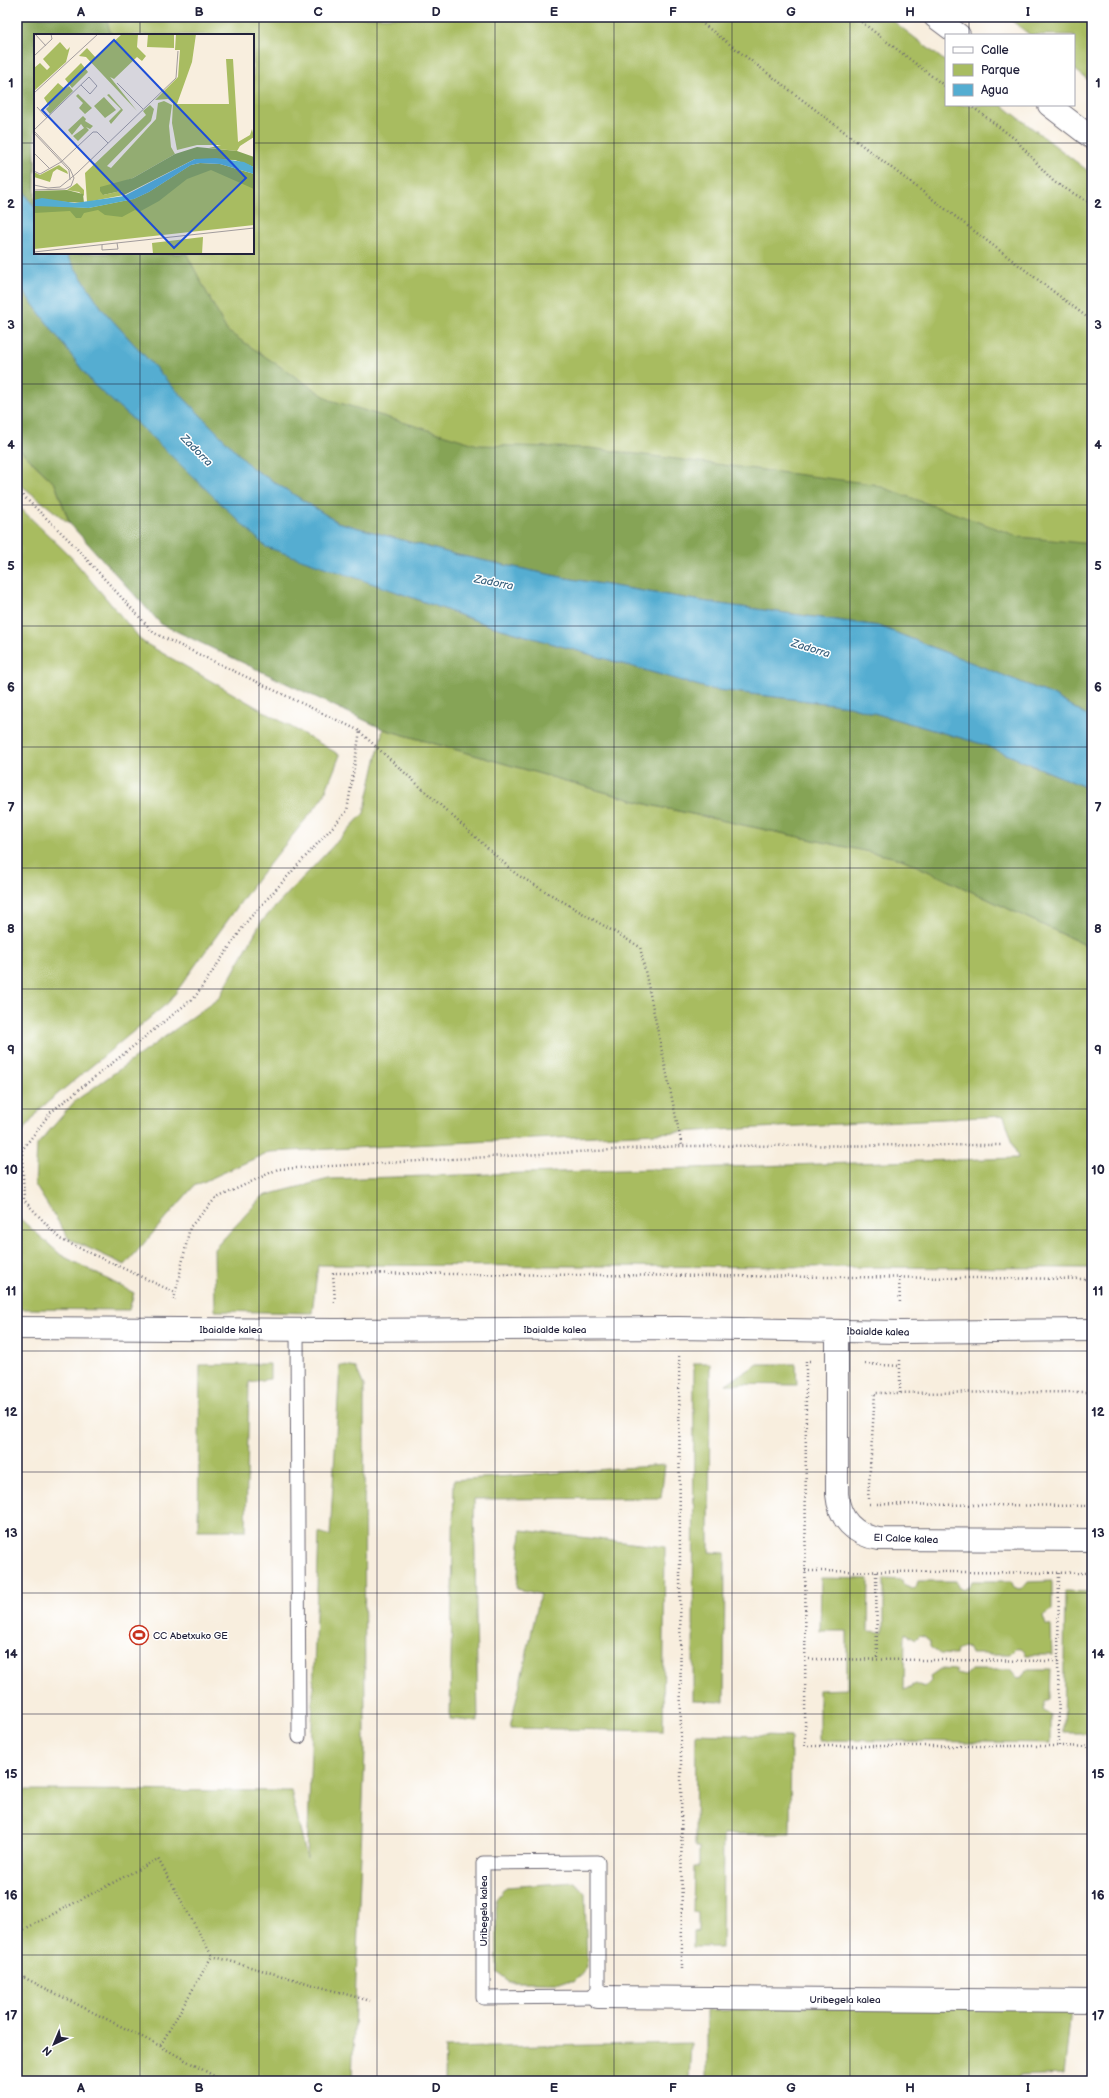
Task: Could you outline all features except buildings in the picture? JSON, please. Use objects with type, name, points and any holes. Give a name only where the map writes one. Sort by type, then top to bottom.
[{"type":"street","points":[[935,17],[958,34]]},
{"type":"street","points":[[1050,106],[1092,138]]},
{"type":"street","name":"Ibaialde kalea","points":[[17,1328],[297,1330],[679,1328],[837,1330],[1092,1330]]},
{"type":"street","name":"El Calce kalea","points":[[837,1330],[838,1504],[842,1516],[849,1525],[867,1537],[879,1539],[1092,1540]]},
{"type":"street","name":"Uribegela kalea","points":[[598,1997],[1092,2001]]},
{"type":"lane","points":[[297,1330],[299,1737]]},
{"type":"lane","name":"Uribegela kalea","points":[[598,1862],[598,1997],[483,1998],[483,1863],[598,1862]]},
{"type":"path","points":[[694,17],[1092,321]]},
{"type":"path","points":[[855,17],[945,86]]},
{"type":"path","points":[[971,106],[1015,139],[1054,182],[1092,204]]},
{"type":"path","points":[[17,490],[68,539],[154,633],[360,731],[516,874],[640,947],[682,1146]]},
{"type":"path","points":[[174,1292],[60,1239],[24,1200],[22,1150],[51,1112],[195,997],[248,920],[347,811],[360,731]]},
{"type":"path","points":[[173,1329],[174,1292],[190,1227],[214,1199],[278,1169],[682,1146],[1002,1145]]},
{"type":"path","points":[[336,1330],[333,1273],[1092,1279]]},
{"type":"path","points":[[679,1328],[682,1998]]},
{"type":"path","points":[[900,1366],[806,1361],[806,1746],[1092,1747]]},
{"type":"path","points":[[1092,1392],[874,1393],[868,1504],[1092,1506]]},
{"type":"path","points":[[805,1572],[1092,1573]]},
{"type":"path","points":[[876,1572],[877,1659]]},
{"type":"path","points":[[1058,1746],[1059,1573]]},
{"type":"path","points":[[805,1659],[1058,1661]]},
{"type":"path","points":[[17,1933],[158,1859],[212,1956],[370,2001]]},
{"type":"path","points":[[160,2046],[212,1956]]},
{"type":"path","points":[[17,1974],[160,2046],[223,2081]]},
{"type":"green space","points":[[17,17],[888,17],[945,61],[945,106],[1003,106],[1092,174],[1092,719],[1053,695],[566,578],[67,254],[254,254],[254,34],[34,34],[34,206],[17,181]]},
{"type":"green space","points":[[17,17],[106,17],[111,34],[34,34],[34,206],[17,181]]},
{"type":"green space","points":[[1007,17],[1092,17],[1092,83],[1075,70],[1075,34],[1029,34]]},
{"type":"green space","points":[[66,254],[187,254],[227,331],[330,400],[478,445],[589,448],[873,484],[1020,537],[1092,544],[1092,719],[1053,695],[879,626],[720,604],[566,578],[453,554],[337,522],[252,468],[172,386],[103,310]]},
{"type":"green space","points":[[17,283],[93,384],[136,422],[394,591],[488,625],[710,689],[849,706],[982,744],[1092,790],[1092,948],[902,859],[650,805],[383,729],[161,624],[70,524],[55,484],[17,447]]},
{"type":"green space","points":[[17,447],[55,484],[70,524],[17,482]]},
{"type":"green space","points":[[17,505],[71,557],[143,642],[340,755],[323,798],[258,878],[169,1002],[42,1107],[17,1139]]},
{"type":"green space","points":[[383,729],[650,805],[902,859],[1092,948],[1092,1268],[318,1265],[312,1313],[215,1311],[214,1249],[263,1196],[329,1179],[1018,1158],[1004,1116],[269,1152],[194,1186],[125,1265],[69,1239],[35,1185],[37,1145],[75,1101],[219,998],[261,922],[364,813]]},
{"type":"green space","points":[[17,1216],[61,1255],[134,1293],[129,1310],[17,1309]]},
{"type":"green space","points":[[694,1363],[710,1363],[709,1552],[725,1553],[724,1702],[693,1701]]},
{"type":"green space","points":[[270,1364],[270,1379],[249,1382],[246,1530],[198,1530],[200,1365]]},
{"type":"green space","points":[[758,1364],[796,1364],[797,1385],[726,1384]]},
{"type":"green space","points":[[340,1365],[356,1368],[364,1386],[365,1751],[352,2081],[17,2081],[17,1790],[291,1791],[307,1859],[319,1532],[330,1536]]},
{"type":"green space","points":[[665,1465],[661,1498],[474,1499],[478,1722],[450,1719],[454,1480]]},
{"type":"green space","points":[[521,1530],[665,1547],[663,1731],[510,1728],[540,1594],[517,1589]]},
{"type":"green space","points":[[821,1578],[869,1579],[868,1631],[884,1632],[884,1579],[902,1580],[903,1584],[912,1588],[916,1587],[918,1581],[956,1581],[958,1586],[963,1589],[970,1586],[972,1581],[1011,1581],[1014,1587],[1019,1589],[1023,1588],[1028,1582],[1052,1581],[1052,1610],[1043,1616],[1046,1625],[1051,1626],[1052,1655],[1026,1655],[1020,1648],[1016,1648],[1010,1654],[971,1654],[969,1649],[964,1647],[956,1650],[955,1655],[940,1654],[930,1647],[930,1641],[924,1636],[920,1635],[916,1639],[905,1633],[904,1690],[916,1684],[924,1688],[931,1681],[930,1676],[940,1669],[955,1670],[956,1674],[965,1676],[971,1670],[1010,1670],[1017,1678],[1022,1677],[1026,1670],[1051,1670],[1050,1699],[1045,1701],[1043,1710],[1051,1716],[1051,1743],[819,1740],[819,1690],[847,1689],[847,1631],[820,1631]]},
{"type":"green space","points":[[1065,1591],[1092,1592],[1092,1733],[1063,1733]]},
{"type":"green space","points":[[696,1734],[791,1737],[790,1834],[723,1834],[722,1947],[693,1947],[693,1932],[698,1931],[698,1913],[693,1912],[694,1866],[699,1866],[699,1847],[695,1847]]},
{"type":"green space","points":[[575,1882],[585,1893],[587,1968],[574,1982],[509,1982],[497,1973],[496,1899],[506,1887]]},
{"type":"green space","points":[[1072,2000],[1064,2075],[1019,2077],[1018,2081],[707,2081],[707,2010]]},
{"type":"green space","points":[[691,2043],[689,2081],[444,2081],[445,2048]]},
{"type":"water","name":"Zadorra","points":[[17,181],[34,206],[34,254],[66,254],[103,310],[172,386],[252,468],[337,522],[453,554],[566,578],[720,604],[879,626],[1053,695],[1092,719],[1092,790],[982,744],[849,706],[710,689],[488,625],[266,547],[136,422],[93,384],[17,283]]},
{"type":"place","name":"CC Abetxuko GE","points":[[139,1635]]}]
